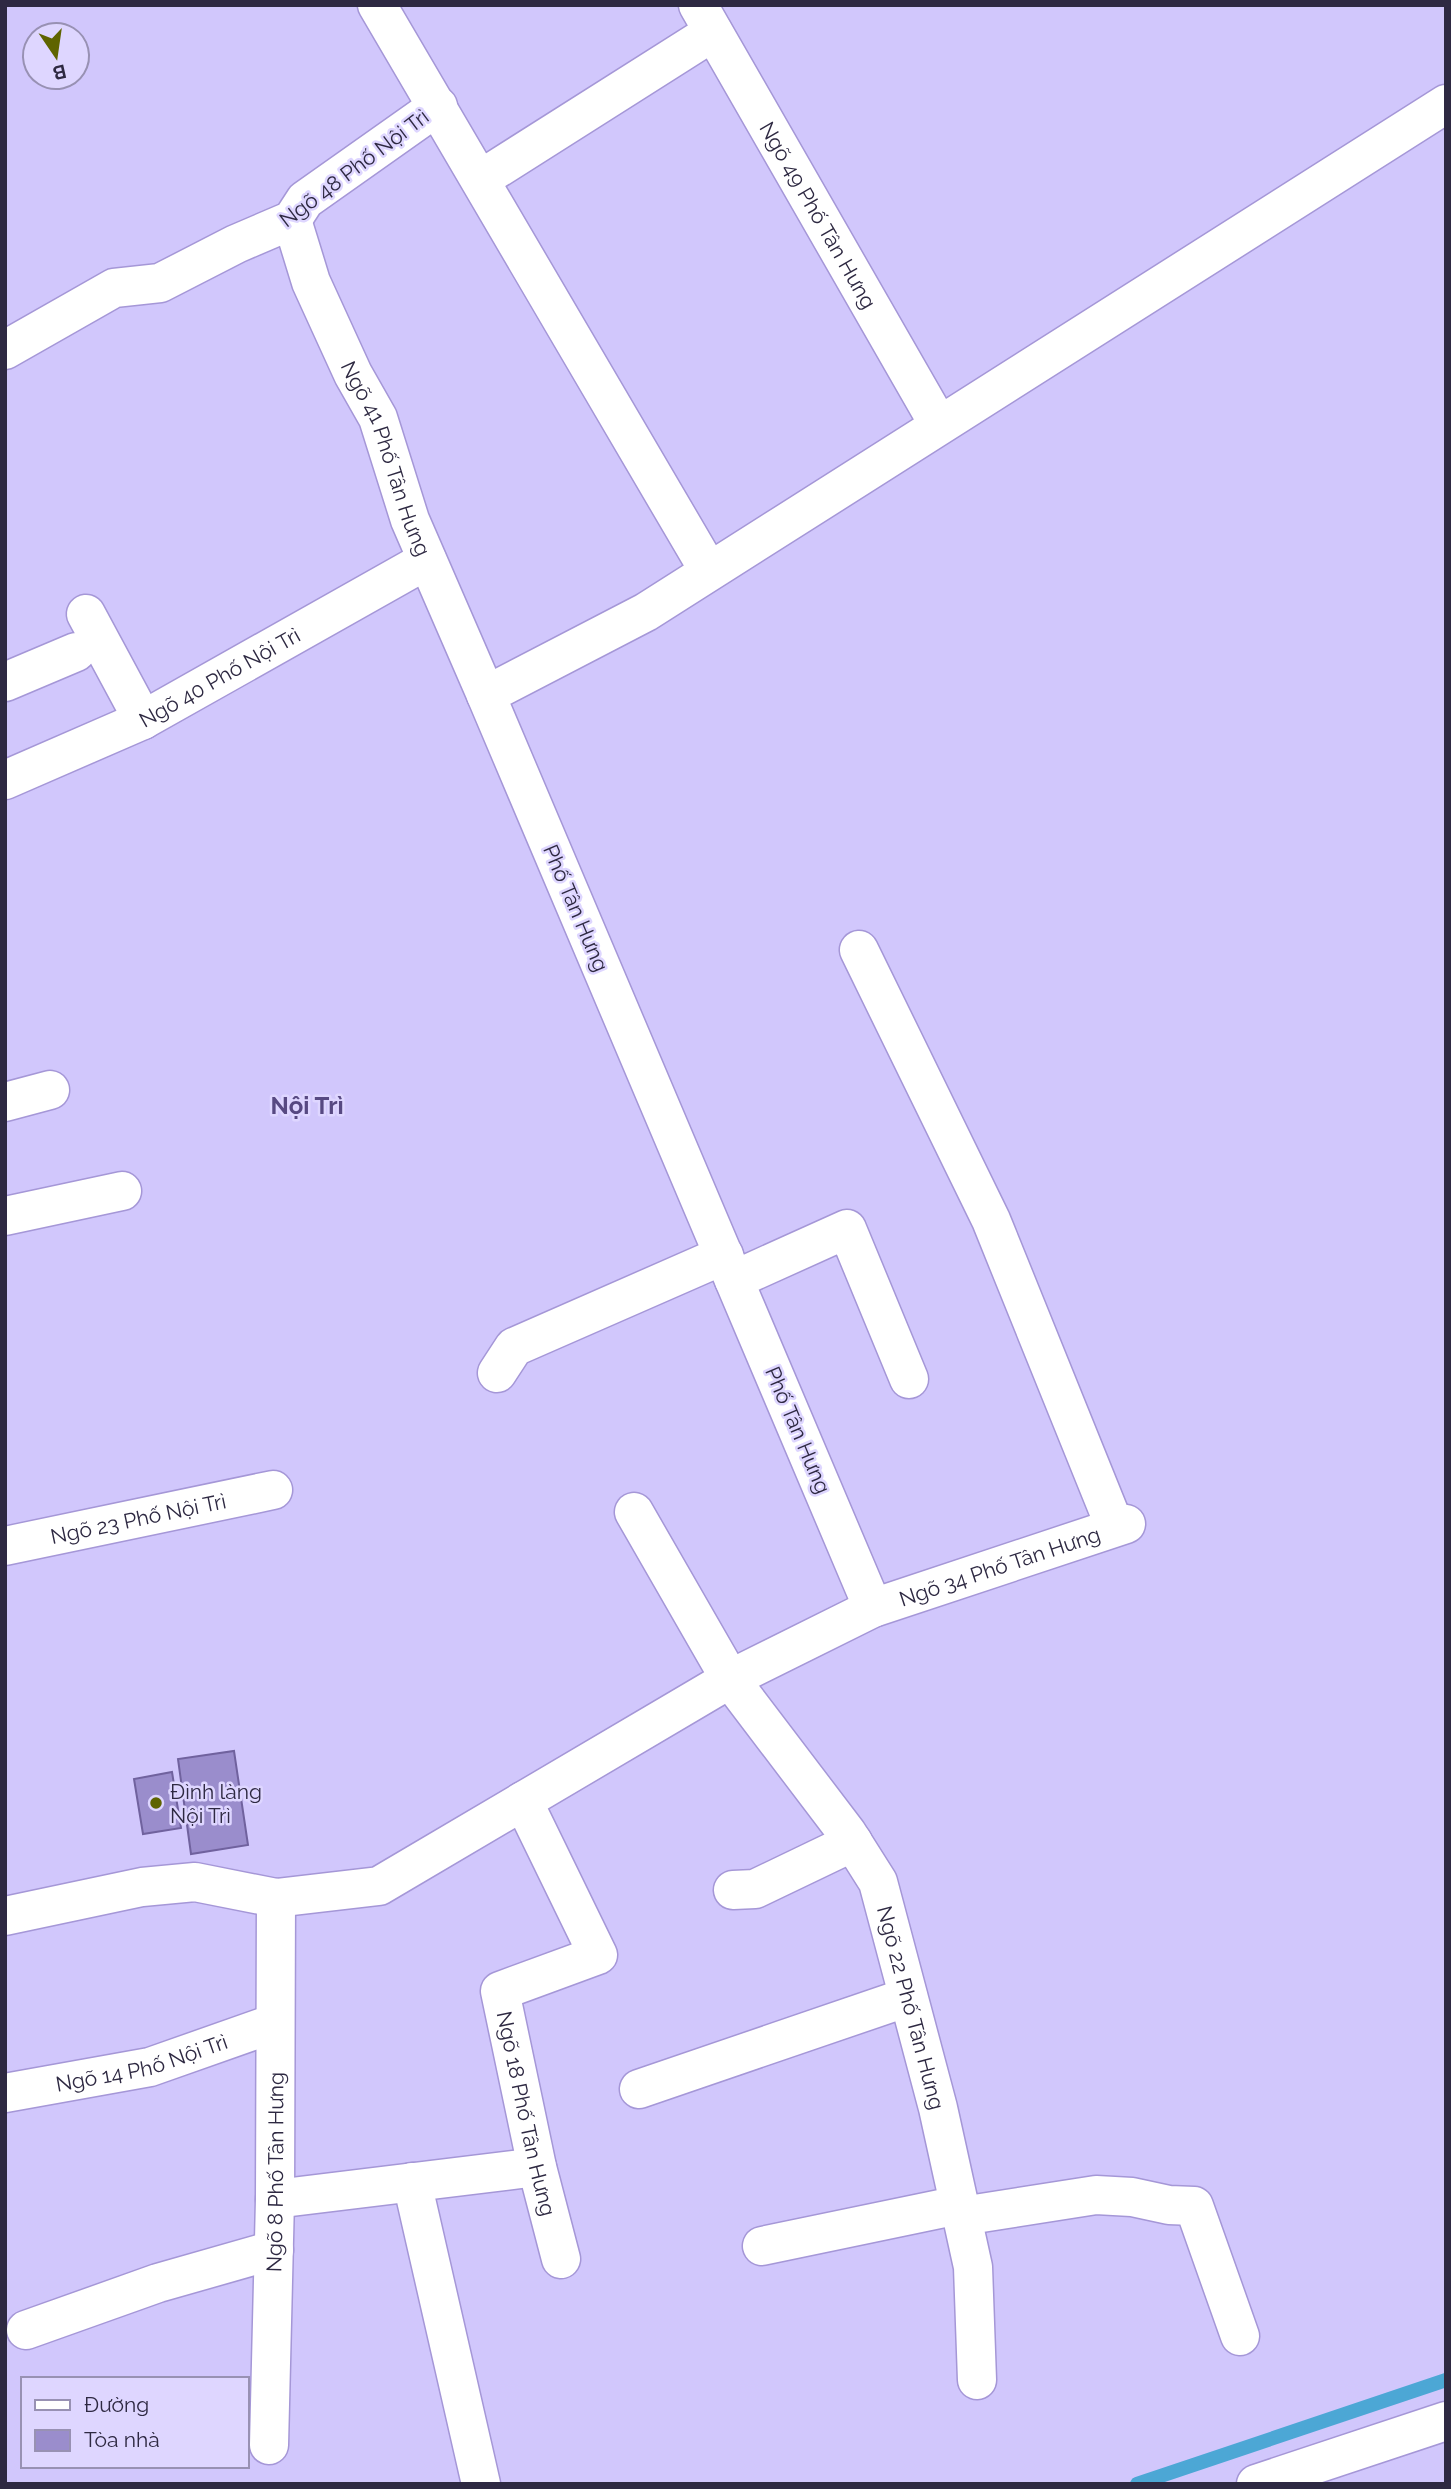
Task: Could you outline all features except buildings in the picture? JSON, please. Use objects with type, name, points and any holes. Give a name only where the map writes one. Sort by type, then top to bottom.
[{"type":"street","points":[[377,5],[709,571]]},
{"type":"street","points":[[481,179],[705,19]]},
{"type":"street","name":"Ngõ 49 Phố Tân Hưng","points":[[705,19],[939,425]]},
{"type":"street","points":[[486,695],[646,612],[1446,104]]},
{"type":"street","name":"Ngõ 48 Phố Nội Trì","points":[[5,350],[114,288],[160,283],[236,244],[292,220],[305,200],[438,106]]},
{"type":"street","name":"Ngõ 41 Phố Tân Hưng","points":[[292,220],[311,282],[352,374],[378,418],[410,520],[486,695]]},
{"type":"street","name":"Ngõ 40 Phố Nội Trì","points":[[5,780],[143,720],[428,560]]},
{"type":"street","points":[[86,614],[143,720]]},
{"type":"street","points":[[5,682],[76,652]]},
{"type":"street","name":"Phố Tân Hưng","points":[[486,695],[873,1608]]},
{"type":"street","name":"Ngõ 34 Phố Tân Hưng","points":[[5,1916],[142,1887],[195,1882],[276,1898],[379,1885],[730,1679],[873,1608],[1121,1525],[991,1220],[859,950]]},
{"type":"street","points":[[5,1102],[50,1090]]},
{"type":"street","points":[[5,1216],[122,1191]]},
{"type":"street","points":[[497,1373],[514,1347],[729,1268],[848,1229],[909,1379]]},
{"type":"street","name":"Ngõ 23 Phố Nội Trì","points":[[5,1546],[273,1490]]},
{"type":"street","name":"Ngõ 22 Phố Tân Hưng","points":[[634,1512],[730,1679],[853,1842],[878,1882],[938,2108],[973,2267],[977,2380]]},
{"type":"street","name":"Ngõ 18 Phố Tân Hưng","points":[[523,1801],[598,1955],[500,1991],[537,2167],[561,2259]]},
{"type":"street","points":[[733,1890],[755,1889],[853,1842]]},
{"type":"street","name":"Ngõ 8 Phố Tân Hưng","points":[[269,2445],[275,2199],[276,1898]]},
{"type":"street","points":[[639,2089],[908,1997]]},
{"type":"street","name":"Ngõ 14 Phố Nội Trì","points":[[5,2092],[150,2067],[275,2023]]},
{"type":"street","points":[[275,2199],[537,2167]]},
{"type":"street","points":[[412,2182],[481,2484]]},
{"type":"street","points":[[762,2246],[961,2211],[1096,2195],[1194,2206],[1240,2336]]},
{"type":"street","points":[[26,2330],[158,2283],[274,2250]]},
{"type":"street","points":[[1256,2484],[1446,2421]]},
{"type":"waterway","points":[[1137,2484],[1446,2380]]},
{"type":"place","name":"Đình làng Nội Trì","points":[[156,1803]]},
{"type":"district","name":"Nội Trì","points":[[307,1105]]}]
